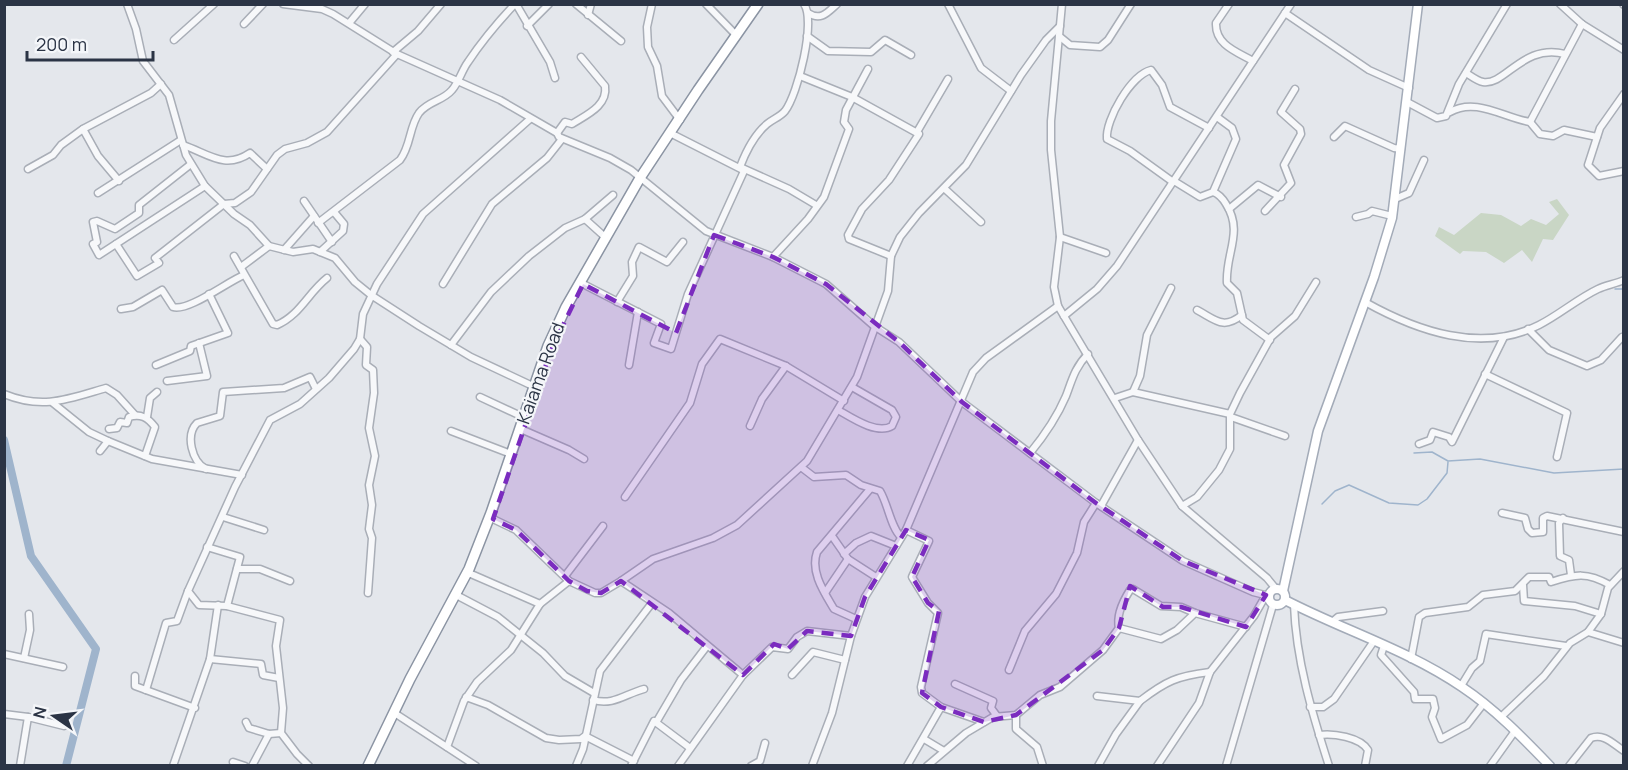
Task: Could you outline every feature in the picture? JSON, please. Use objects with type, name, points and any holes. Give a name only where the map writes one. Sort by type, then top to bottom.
[{"type":"highway","name":"Kaiama Road","points":[[370,765],[471,574],[524,430],[559,319],[605,237],[642,179],[738,33],[760,4]]},
{"type":"highway","name":"Kaiama Road","points":[[370,765],[420,659],[464,581],[523,417],[556,337],[642,179],[674,135],[738,33]]},
{"type":"main road","points":[[1289,603],[1279,606],[1274,594],[1286,568],[1318,431],[1365,302],[1392,216],[1418,4]]},
{"type":"main road","points":[[1274,594],[1289,603],[1411,658],[1461,686],[1501,717],[1550,765]]},
{"type":"street","points":[[127,4],[136,29],[143,61],[169,95],[182,142],[191,164],[205,186],[224,204],[269,246],[284,250],[320,252],[335,258],[355,282],[371,295],[451,345],[536,387]]},
{"type":"street","points":[[174,40],[214,4]]},
{"type":"street","points":[[244,24],[263,4]]},
{"type":"street","points":[[283,4],[321,7],[350,22],[395,53],[500,100],[557,133],[562,139],[610,158],[642,179],[684,216],[714,235],[773,257],[826,284],[874,326],[899,342],[962,402],[1099,504],[1183,561],[1253,592],[1274,594]]},
{"type":"street","points":[[350,22],[365,4]]},
{"type":"street","points":[[116,244],[137,276],[159,263],[155,258],[224,204],[235,203],[251,192],[285,149],[307,143],[327,132],[441,4]]},
{"type":"street","points":[[318,223],[400,160],[409,145],[418,115],[431,102],[449,92],[498,21],[516,4],[550,62],[555,78]]},
{"type":"street","points":[[527,26],[549,4]]},
{"type":"street","points":[[576,4],[621,40]]},
{"type":"street","points":[[588,15],[591,4]]},
{"type":"street","points":[[652,4],[647,27],[648,47],[657,66],[662,96],[680,120]]},
{"type":"street","points":[[706,4],[738,33]]},
{"type":"street","points":[[804,4],[808,13],[814,18],[821,17],[837,4]]},
{"type":"street","points":[[948,4],[981,68],[1011,91]]},
{"type":"street","points":[[1062,4],[1053,92],[1051,150],[1060,237],[1054,287],[1058,306],[1138,440],[1182,506],[1267,579],[1274,594],[1226,765]]},
{"type":"street","points":[[1059,36],[1070,45],[1100,47],[1108,40],[1131,4]]},
{"type":"street","points":[[1229,4],[1216,23],[1218,36],[1227,46],[1253,61]]},
{"type":"street","points":[[1064,316],[1097,289],[1117,266],[1291,4]]},
{"type":"street","points":[[1407,102],[1442,119],[1450,111],[1466,73],[1507,4]]},
{"type":"street","points":[[1560,4],[1582,24],[1623,50]]},
{"type":"street","points":[[583,284],[662,326],[654,343],[671,349],[688,294],[754,138],[789,106],[800,76],[807,36],[808,13]]},
{"type":"street","points":[[1285,14],[1369,70],[1409,88]]},
{"type":"street","points":[[1530,122],[1582,24]]},
{"type":"street","points":[[493,519],[516,530],[567,579],[594,593],[601,593],[653,559],[713,538],[737,525],[807,462],[852,387],[888,291],[891,256],[908,226],[966,165],[1011,91],[1046,40],[1060,26]]},
{"type":"street","points":[[807,36],[831,51],[871,52],[885,40],[911,55]]},
{"type":"street","points":[[1466,73],[1479,81],[1491,82],[1543,51],[1551,50],[1565,54]]},
{"type":"street","points":[[557,133],[566,122],[572,124],[594,110],[605,98],[605,86],[581,57]]},
{"type":"street","points":[[773,257],[808,219],[824,197],[849,129],[844,120],[852,97],[868,69]]},
{"type":"street","points":[[1209,128],[1170,107],[1162,86],[1151,70],[1137,78],[1119,98],[1106,132],[1107,139],[1130,151],[1200,197],[1213,192],[1236,139],[1232,128],[1217,117]]},
{"type":"street","points":[[800,76],[852,97],[917,132],[919,138],[889,180],[862,209],[849,235],[849,239],[891,256]]},
{"type":"street","points":[[917,132],[948,79]]},
{"type":"street","points":[[28,169],[53,155],[61,144],[83,129],[151,93],[161,84]]},
{"type":"street","points":[[1265,211],[1281,197],[1291,183],[1284,165],[1301,134],[1281,111],[1295,89]]},
{"type":"street","points":[[1623,94],[1600,128],[1588,162],[1589,169],[1599,176],[1623,171]]},
{"type":"street","points":[[1450,111],[1468,105],[1512,119],[1530,122],[1540,134],[1553,136],[1564,130],[1597,137]]},
{"type":"street","points":[[146,690],[166,623],[177,620],[207,547],[270,420],[300,404],[329,378],[360,339],[361,321],[371,295],[423,214],[530,119]]},
{"type":"street","points":[[1335,137],[1345,126],[1401,149]]},
{"type":"street","points":[[83,129],[98,156],[119,181]]},
{"type":"street","points":[[674,135],[742,170],[789,189],[816,205]]},
{"type":"street","points":[[443,284],[492,204],[547,158],[562,139]]},
{"type":"street","points":[[182,142],[226,162],[243,159],[250,153],[267,169]]},
{"type":"street","points":[[98,193],[119,181],[128,172],[182,142]]},
{"type":"street","points":[[1395,199],[1409,193],[1424,160]]},
{"type":"street","points":[[191,164],[139,205],[139,213],[130,221],[115,229],[97,221],[93,222],[97,242],[93,244],[99,255],[205,186]]},
{"type":"street","points":[[1229,209],[1258,185],[1281,197]]},
{"type":"street","points":[[945,189],[981,222]]},
{"type":"street","points":[[1213,192],[1229,209],[1236,229],[1227,279],[1237,293],[1246,323],[1270,339]]},
{"type":"street","points":[[451,345],[491,292],[529,256],[565,228],[585,219],[614,195]]},
{"type":"street","points":[[304,201],[332,242]]},
{"type":"street","points":[[1356,217],[1372,211],[1392,216]]},
{"type":"street","points":[[320,252],[344,228],[334,212]]},
{"type":"street","points":[[284,250],[314,216]]},
{"type":"street","points":[[585,219],[605,237]]},
{"type":"street","points":[[1060,237],[1106,253]]},
{"type":"street","points":[[617,302],[633,276],[632,262],[639,247],[667,261],[683,242]]},
{"type":"street","points":[[241,267],[269,246]]},
{"type":"street","points":[[234,256],[273,324],[277,326],[301,309],[306,298],[327,278]]},
{"type":"street","points":[[121,309],[134,307],[162,290],[173,307],[178,308],[244,275]]},
{"type":"street","points":[[1365,302],[1399,321],[1430,330],[1476,339],[1504,337],[1558,315],[1598,289],[1623,280]]},
{"type":"street","points":[[1182,506],[1193,502],[1219,470],[1232,442],[1231,416],[1270,339],[1295,316],[1316,282]]},
{"type":"street","points":[[1133,392],[1140,376],[1147,335],[1171,288]]},
{"type":"street","points":[[156,365],[190,351],[191,346],[228,333],[208,294]]},
{"type":"street","points":[[812,765],[832,712],[856,619],[876,577],[906,530],[981,362],[1058,306]]},
{"type":"street","points":[[1197,310],[1225,324],[1231,324],[1242,315]]},
{"type":"street","points":[[629,365],[638,312]]},
{"type":"street","points":[[1528,329],[1549,350],[1587,366],[1601,360],[1622,337]]},
{"type":"street","points":[[1419,444],[1430,440],[1433,432],[1449,437],[1452,442],[1504,337]]},
{"type":"street","points":[[625,497],[690,403],[702,364],[718,340],[723,338],[786,366],[844,401]]},
{"type":"street","points":[[360,339],[367,347],[366,365],[373,370],[375,393],[369,428],[374,458],[369,485],[372,504],[369,528],[372,538],[368,593]]},
{"type":"street","points":[[168,381],[207,376],[199,343]]},
{"type":"street","points":[[1030,453],[1051,425],[1066,397],[1073,374],[1088,354]]},
{"type":"street","points":[[750,426],[762,399],[786,366]]},
{"type":"street","points":[[1485,374],[1568,413],[1557,457]]},
{"type":"street","points":[[206,469],[195,458],[192,433],[197,423],[220,416],[223,392],[284,388],[310,377],[316,389]]},
{"type":"street","points":[[838,410],[866,425],[884,430],[892,426],[896,417],[892,410],[852,387]]},
{"type":"street","points":[[4,394],[31,402],[53,403],[106,388],[117,395],[135,415]]},
{"type":"street","points":[[147,417],[150,398],[157,392]]},
{"type":"street","points":[[1115,398],[1133,392],[1231,416],[1285,436]]},
{"type":"street","points":[[480,398],[523,417]]},
{"type":"street","points":[[53,403],[88,432],[146,456],[242,475]]},
{"type":"street","points":[[109,429],[117,428],[120,422],[127,423],[129,417],[135,415],[147,417],[155,427],[146,456]]},
{"type":"street","points":[[524,430],[584,459]]},
{"type":"street","points":[[451,431],[511,454]]},
{"type":"street","points":[[1009,670],[1025,631],[1056,594],[1077,553],[1084,522],[1099,504],[1138,440]]},
{"type":"street","points":[[100,451],[108,441]]},
{"type":"street","points":[[801,467],[814,477],[846,475],[870,489],[880,491],[894,519],[896,532],[901,537]]},
{"type":"street","points":[[856,619],[834,609],[825,593],[814,561],[817,552],[870,489]]},
{"type":"street","points":[[1502,513],[1525,518],[1528,529],[1532,533],[1543,532],[1544,517],[1563,518],[1623,532]]},
{"type":"street","points":[[223,517],[264,530]]},
{"type":"street","points":[[1563,518],[1559,523],[1560,556],[1569,560],[1571,575]]},
{"type":"street","points":[[447,747],[465,697],[488,668],[496,665],[520,636],[540,604],[567,579],[603,526]]},
{"type":"street","points":[[906,530],[928,541],[912,577],[928,603],[938,613],[921,687],[922,693],[941,707],[984,722]]},
{"type":"street","points":[[832,536],[846,556],[876,577]]},
{"type":"street","points":[[825,593],[856,543],[871,536],[896,546]]},
{"type":"street","points":[[207,547],[239,555],[227,606]]},
{"type":"street","points":[[237,569],[256,568],[290,581]]},
{"type":"street","points":[[1501,717],[1544,676],[1566,646],[1588,632],[1601,614],[1610,585],[1623,571]]},
{"type":"street","points":[[471,574],[540,604]]},
{"type":"street","points":[[1411,658],[1419,616],[1468,607],[1483,595],[1515,591],[1529,577],[1549,577],[1551,582],[1571,575],[1599,579],[1610,585]]},
{"type":"street","points":[[621,581],[669,613],[743,675]]},
{"type":"street","points":[[1523,585],[1524,601],[1575,606],[1601,614]]},
{"type":"street","points":[[1119,628],[1117,621],[1122,605],[1130,590],[1133,589],[1161,606],[1181,607],[1195,614],[1245,627]]},
{"type":"street","points":[[188,591],[199,605],[227,606],[280,620],[276,646],[283,708],[282,733],[297,754],[309,765]]},
{"type":"street","points":[[1157,765],[1199,702],[1210,672],[1274,594]]},
{"type":"street","points":[[460,597],[498,618],[543,653],[565,676],[593,696],[614,702],[628,693],[644,689]]},
{"type":"street","points":[[576,765],[600,671],[652,603]]},
{"type":"street","points":[[1289,603],[1310,707],[1329,765]]},
{"type":"street","points":[[173,765],[195,708],[210,659],[218,605]]},
{"type":"street","points":[[1332,622],[1338,617],[1383,611]]},
{"type":"street","points":[[24,658],[30,630],[29,614]]},
{"type":"street","points":[[1119,628],[1161,639],[1195,614]]},
{"type":"street","points":[[927,765],[984,722],[997,716],[1016,715],[1041,695],[1060,687],[1103,650],[1119,628]]},
{"type":"street","points":[[679,765],[743,675],[772,647],[788,648],[807,631],[851,636]]},
{"type":"street","points":[[1588,632],[1623,643]]},
{"type":"street","points":[[1461,686],[1472,668],[1480,661],[1486,634],[1566,646]]},
{"type":"street","points":[[1310,707],[1323,707],[1334,699],[1374,641]]},
{"type":"street","points":[[585,736],[632,763],[652,722],[657,721],[681,680],[707,646]]},
{"type":"street","points":[[1384,646],[1381,656],[1414,692],[1415,699],[1433,699],[1435,708],[1432,717],[1441,738],[1467,725],[1484,703]]},
{"type":"street","points":[[792,675],[813,652],[845,660]]},
{"type":"street","points":[[4,654],[63,667]]},
{"type":"street","points":[[210,659],[261,664],[263,675],[279,678]]},
{"type":"street","points":[[1098,765],[1116,734],[1140,701],[1156,687],[1180,677],[1210,672]]},
{"type":"street","points":[[135,676],[134,685],[195,708]]},
{"type":"street","points":[[955,684],[993,701],[991,708],[997,716]]},
{"type":"street","points":[[1097,696],[1140,701]]},
{"type":"street","points":[[465,697],[488,705],[546,738],[581,739],[585,736]]},
{"type":"street","points":[[907,765],[941,707]]},
{"type":"street","points":[[4,714],[64,726]]},
{"type":"street","points":[[396,714],[476,765]]},
{"type":"street","points":[[1016,715],[1016,729],[1037,747],[1043,765]]},
{"type":"street","points":[[20,765],[28,717]]},
{"type":"street","points":[[657,721],[690,748]]},
{"type":"street","points":[[246,722],[249,728],[269,734],[282,733]]},
{"type":"street","points":[[1490,765],[1515,731]]},
{"type":"street","points":[[252,765],[269,734]]},
{"type":"street","points":[[1319,735],[1334,734],[1364,744],[1368,750],[1365,765]]},
{"type":"street","points":[[1569,765],[1591,738],[1596,736],[1603,736],[1623,751]]},
{"type":"street","points":[[924,739],[944,752]]},
{"type":"street","points":[[751,765],[760,761],[765,743]]},
{"type":"street","points":[[233,762],[245,765]]},
{"type":"highlighted area","points":[[714,235],[773,257],[826,284],[899,342],[962,402],[1096,503],[1183,561],[1266,595],[1246,627],[1181,607],[1163,607],[1130,586],[1119,628],[1103,650],[1016,715],[984,722],[941,707],[922,693],[939,611],[928,603],[912,577],[929,540],[906,530],[865,597],[851,636],[807,631],[788,649],[774,644],[743,675],[621,581],[601,593],[587,591],[569,581],[516,530],[493,519],[551,350],[583,284],[676,333]]},
{"type":"green space","points":[[1557,199],[1569,215],[1553,240],[1543,239],[1532,262],[1522,250],[1504,263],[1486,252],[1463,251],[1460,254],[1435,236],[1439,227],[1454,235],[1481,213],[1501,215],[1521,226],[1531,219],[1546,225],[1559,214],[1549,202]]},
{"type":"waterway","points":[[1615,289],[1624,289]]},
{"type":"waterway","points":[[4,440],[31,556],[96,649],[66,766]]},
{"type":"waterway","points":[[1414,453],[1432,452],[1448,461],[1480,459],[1554,473],[1624,469]]},
{"type":"waterway","points":[[1322,504],[1335,491],[1349,485],[1389,503],[1418,505],[1427,499],[1447,473],[1448,462]]}]
